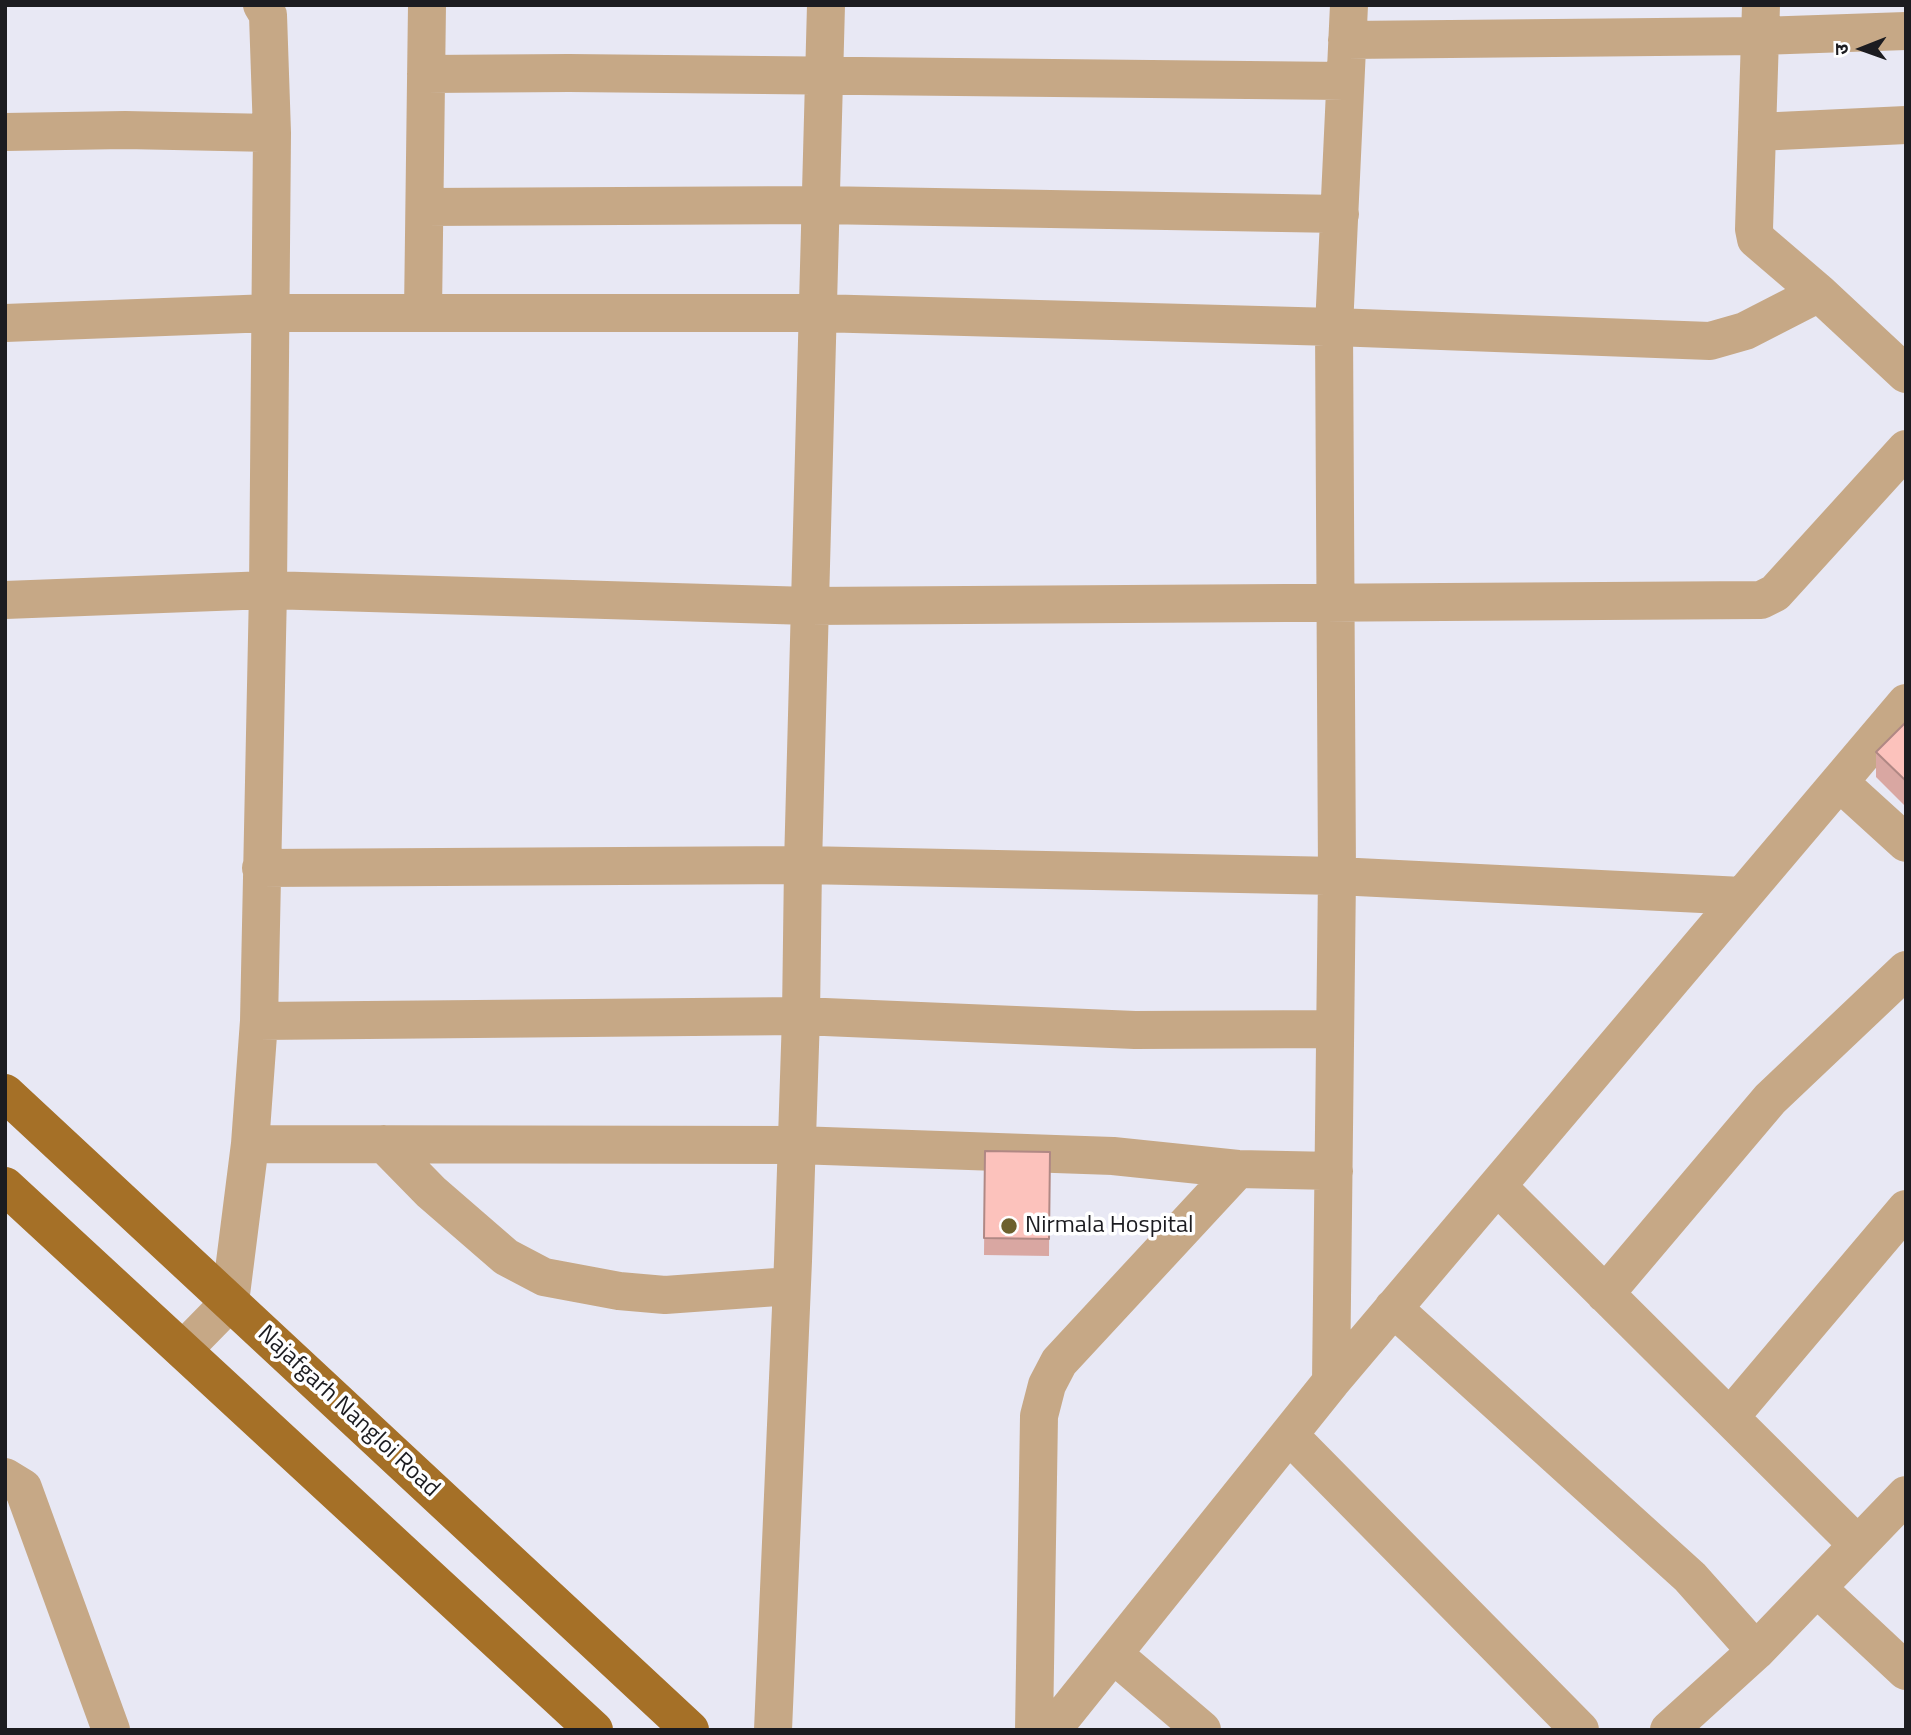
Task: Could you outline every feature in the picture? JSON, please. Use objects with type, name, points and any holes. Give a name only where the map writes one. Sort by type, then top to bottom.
[{"type":"main road","name":"Najafgarh Nangloi Road","points":[[5,1093],[690,1730]]},
{"type":"main road","points":[[5,1186],[594,1730]]},
{"type":"street","points":[[183,1350],[230,1302],[250,1144],[259,1021],[268,590],[272,133],[268,15],[262,5]]},
{"type":"street","points":[[423,312],[427,5]]},
{"type":"street","points":[[772,1730],[801,1016],[809,606],[826,5]]},
{"type":"street","points":[[1761,20],[1754,229],[1756,239],[1906,374]]},
{"type":"street","points":[[1331,1382],[1337,876],[1334,327],[1348,23],[1761,20],[1906,31]]},
{"type":"street","points":[[426,74],[1345,81]]},
{"type":"street","points":[[1757,132],[1906,125]]},
{"type":"street","points":[[5,132],[125,130],[272,133]]},
{"type":"street","points":[[425,207],[819,205],[1340,214]]},
{"type":"street","points":[[5,323],[271,313],[817,313],[1334,327],[1710,341],[1745,331],[1819,293]]},
{"type":"street","points":[[5,600],[268,590],[809,606],[1761,600],[1775,593],[1906,449]]},
{"type":"street","points":[[1052,1730],[1331,1382],[1906,704]]},
{"type":"street","points":[[1839,782],[1906,843]]},
{"type":"street","points":[[261,869],[803,865],[1337,876],[1742,896]]},
{"type":"street","points":[[1605,1294],[1770,1099],[1906,970]]},
{"type":"street","points":[[259,1021],[801,1016],[1135,1030],[1335,1028]]},
{"type":"street","points":[[250,1144],[796,1145],[1113,1156],[1238,1169],[1334,1171]]},
{"type":"street","points":[[384,1144],[431,1192],[506,1257],[544,1277],[619,1291],[665,1295],[791,1286]]},
{"type":"street","points":[[1034,1730],[1039,1416],[1047,1385],[1059,1362],[1238,1169]]},
{"type":"street","points":[[1497,1186],[1858,1545]]},
{"type":"street","points":[[1730,1417],[1906,1209]]},
{"type":"street","points":[[1393,1308],[1690,1577],[1756,1651]]},
{"type":"street","points":[[1289,1435],[1580,1730]]},
{"type":"street","points":[[5,1477],[23,1488],[110,1730]]},
{"type":"street","points":[[1669,1730],[1756,1651],[1906,1495]]},
{"type":"street","points":[[1817,1588],[1906,1671]]},
{"type":"street","points":[[1113,1654],[1202,1730]]},
{"type":"building","points":[[1906,722],[1906,781],[1876,752]]},
{"type":"building","points":[[985,1151],[1050,1152],[1049,1239],[984,1238]]},
{"type":"place","name":"Nirmala Hospital","points":[[1009,1226]]}]
